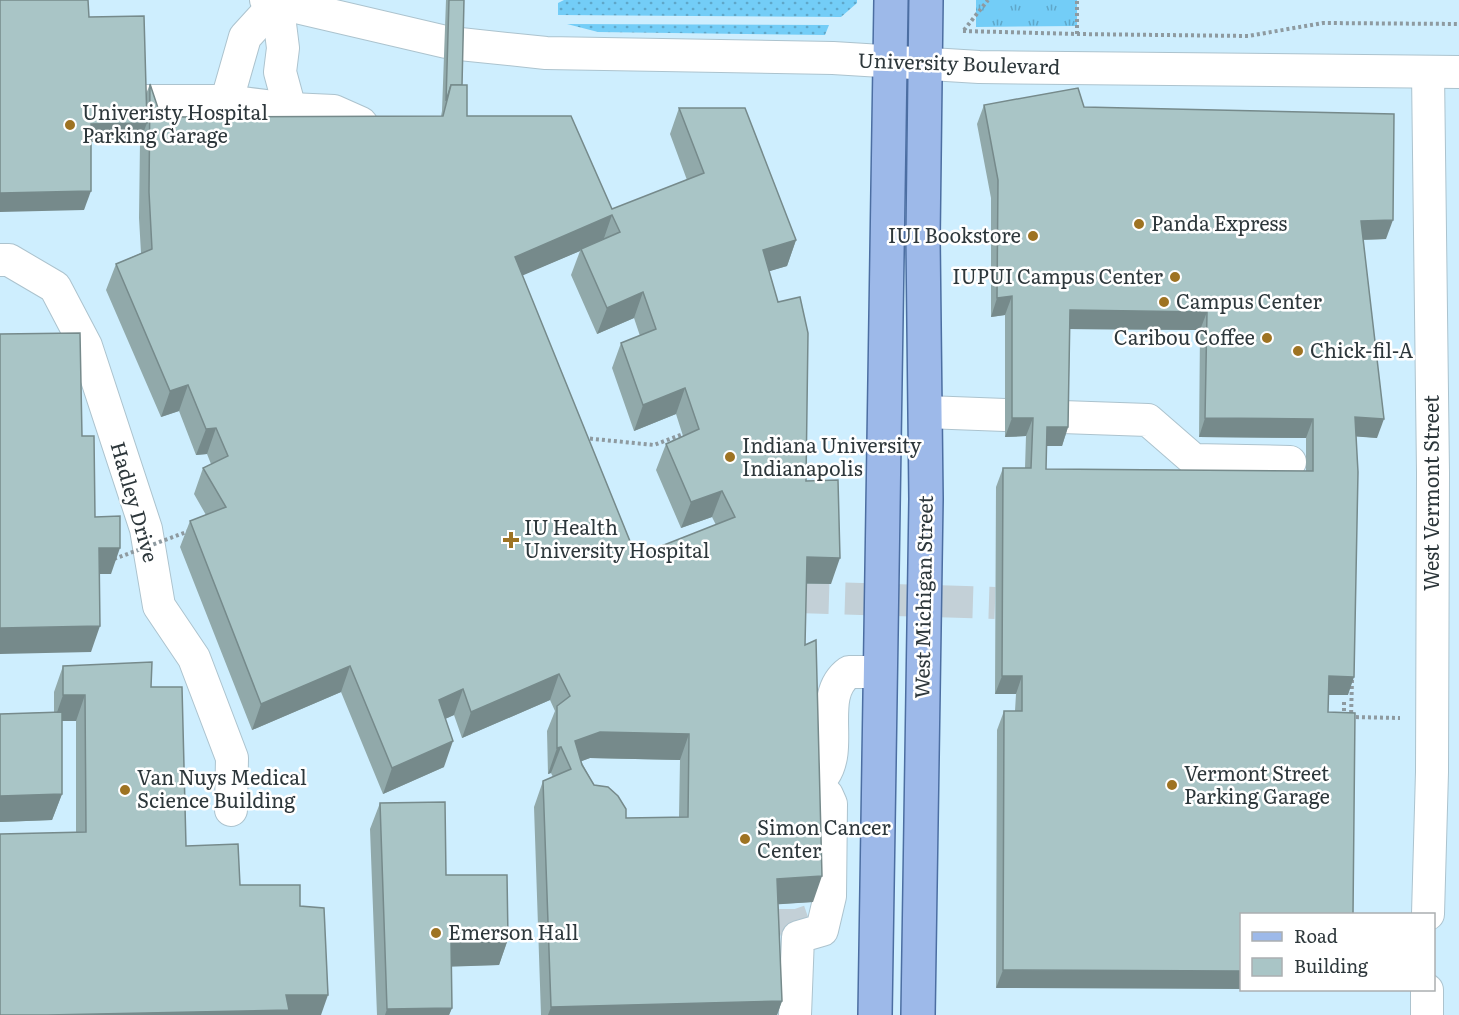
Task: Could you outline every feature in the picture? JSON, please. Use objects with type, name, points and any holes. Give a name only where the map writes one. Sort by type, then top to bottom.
[{"type":"main road","points":[[874,1015],[891,0]]},
{"type":"main road","name":"West Michigan Street","points":[[918,1015],[926,412],[923,238],[926,0]]},
{"type":"street","name":"University Boulevard","points":[[273,1],[453,43],[546,54],[889,62],[979,67],[1459,72]]},
{"type":"street","points":[[214,143],[245,37],[273,1]]},
{"type":"street","points":[[273,1],[283,48],[280,72],[290,109]]},
{"type":"street","name":"West Vermont Street","points":[[1428,72],[1433,450],[1432,772],[1428,913]]},
{"type":"street","points":[[140,101],[226,101],[290,109],[334,111],[361,123],[373,142]]},
{"type":"street","name":"Hadley Drive","points":[[0,260],[9,260],[55,286],[86,346],[146,529],[159,606],[194,658],[232,758],[231,810]]},
{"type":"street","points":[[926,412],[1005,415]]},
{"type":"street","points":[[1062,417],[1148,420],[1194,460],[1290,462]]},
{"type":"street","points":[[795,1015],[798,937],[822,930],[830,896],[831,804],[819,779],[831,764],[834,696],[838,682],[849,672],[879,672]]},
{"type":"street","points":[[1427,991],[1427,1015]]},
{"type":"path","points":[[988,0],[963,31],[1248,36],[1323,23],[1459,24]]},
{"type":"path","points":[[1077,0],[1077,34]]},
{"type":"path","points":[[576,440],[582,438],[654,445],[682,434]]},
{"type":"path","points":[[111,560],[200,527]]},
{"type":"path","points":[[1351,717],[1352,671]]},
{"type":"path","points":[[1344,702],[1344,724]]},
{"type":"path","points":[[1332,717],[1400,718]]},
{"type":"shaded area","name":"Indiana University Indianapolis","points":[[0,0],[1459,0],[1459,1015],[0,1015]]},
{"type":"green space","points":[[564,0],[857,0],[857,3],[841,17],[558,15],[558,3]]},
{"type":"green space","points":[[976,0],[1077,0],[1077,26],[976,27]]},
{"type":"green space","points":[[567,24],[829,25],[825,35],[598,32]]},
{"type":"building","name":"Univeristy Hospital Parking Garage","points":[[0,0],[88,0],[89,17],[144,16],[147,123],[91,124],[91,191],[0,193]]},
{"type":"building","points":[[449,0],[464,0],[462,85],[451,85],[446,101]]},
{"type":"building","name":"IU Health University Hospital","points":[[150,84],[161,117],[443,116],[451,85],[467,85],[467,116],[571,116],[612,209],[704,173],[679,108],[745,108],[796,240],[763,250],[778,302],[800,297],[808,333],[806,481],[838,480],[840,558],[807,557],[805,645],[816,640],[822,876],[777,879],[782,1001],[551,1007],[543,781],[571,769],[561,747],[557,748],[557,706],[570,696],[559,674],[471,712],[463,689],[439,700],[453,741],[392,768],[350,666],[261,704],[190,521],[226,507],[203,468],[228,456],[216,428],[206,429],[188,385],[170,391],[116,264],[152,249],[149,192]],"holes":[[[612,215],[620,232],[581,249],[607,308],[643,292],[656,329],[621,343],[643,405],[685,388],[699,429],[666,444],[691,502],[722,491],[735,517],[636,556],[515,257]],[[600,732],[689,734],[688,817],[626,818],[626,809],[618,796],[608,787],[594,785],[582,765],[575,741]]]},
{"type":"building","points":[[1078,88],[1084,107],[1394,114],[1393,220],[1361,221],[1384,419],[1355,417],[1358,472],[1354,677],[1329,676],[1328,712],[1355,713],[1353,913],[1240,913],[1240,971],[1003,970],[1004,711],[1022,711],[1022,676],[1002,676],[1003,468],[1031,468],[1033,418],[1012,418],[1012,296],[997,298],[998,180],[984,105]],"holes":[[[1070,310],[1207,312],[1205,418],[1313,419],[1313,471],[1046,469],[1047,427],[1068,427]]]},
{"type":"building","points":[[80,333],[82,436],[94,436],[95,517],[120,516],[120,548],[99,548],[100,626],[0,628],[0,334]]},
{"type":"building","name":"Van Nuys Medical Science Building","points":[[152,662],[151,687],[182,687],[186,846],[238,844],[240,885],[300,885],[300,906],[324,908],[328,995],[286,995],[289,1010],[0,1015],[0,834],[86,832],[85,695],[63,695],[63,666]]},
{"type":"building","points":[[62,712],[62,794],[0,796],[0,714]]},
{"type":"building","name":"Emerson Hall","points":[[445,802],[446,875],[507,875],[508,939],[451,941],[452,1008],[387,1009],[380,803]]},
{"type":"tunnel","points":[[797,597],[995,603]]},
{"type":"tunnel","points":[[789,861],[789,911],[798,937]]},
{"type":"place","name":"Univeristy Hospital Parking Garage","points":[[70,125]]},
{"type":"place","name":"Panda Express","points":[[1139,224]]},
{"type":"place","name":"IUI Bookstore","points":[[1033,236]]},
{"type":"place","name":"IUPUI Campus Center","points":[[1175,277]]},
{"type":"place","name":"Campus Center","points":[[1164,302]]},
{"type":"place","name":"Caribou Coffee","points":[[1267,338]]},
{"type":"place","name":"Chick-fil-A","points":[[1298,351]]},
{"type":"place","name":"Indiana University Indianapolis","points":[[730,457]]},
{"type":"place","name":"IU Health University Hospital","points":[[511,540]]},
{"type":"place","name":"Vermont Street Parking Garage","points":[[1172,785]]},
{"type":"place","name":"Van Nuys Medical Science Building","points":[[125,790]]},
{"type":"place","name":"Simon Cancer Center","points":[[745,839]]},
{"type":"place","name":"Emerson Hall","points":[[436,933]]}]
